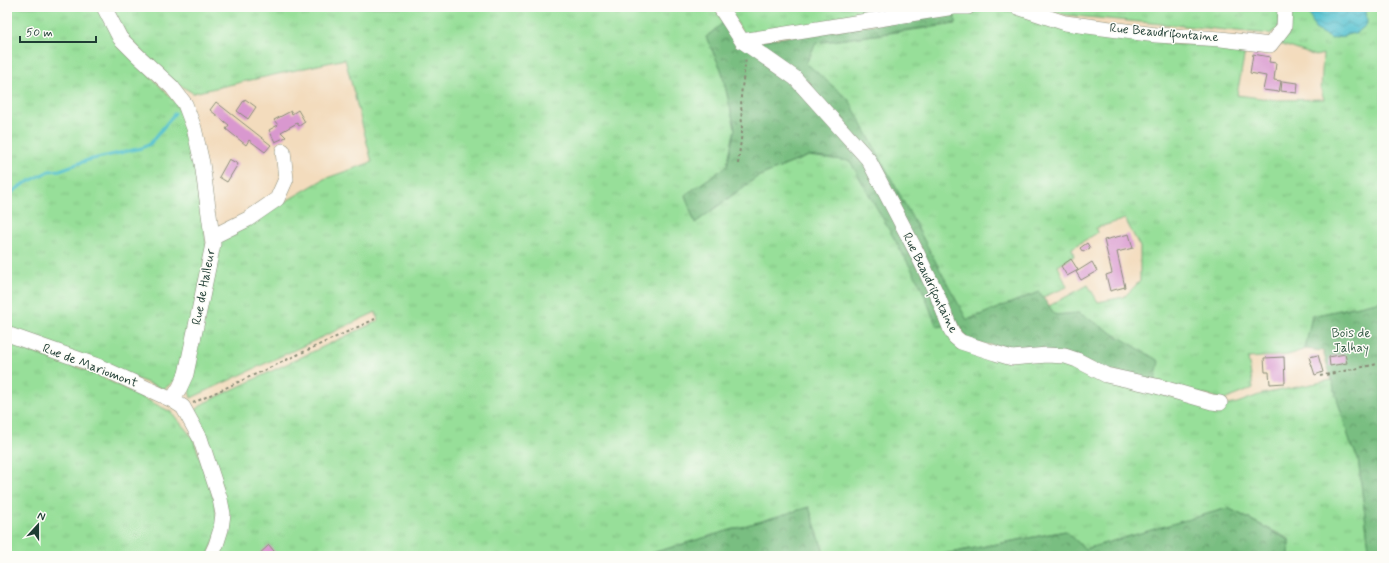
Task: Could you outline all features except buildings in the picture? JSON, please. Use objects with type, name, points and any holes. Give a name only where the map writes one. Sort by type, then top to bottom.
[{"type":"street","name":"Rue de Halleur","points":[[104,7],[120,38],[172,87],[185,104],[194,128],[202,163],[213,244],[186,374],[180,387],[177,403]]},
{"type":"street","name":"Rue Beaudrifontaine","points":[[720,7],[742,41],[795,78],[868,159],[916,251],[938,297],[951,330],[961,342],[1012,358],[1047,355],[1065,356],[1077,360],[1106,375],[1156,386],[1220,403]]},
{"type":"street","points":[[742,41],[954,7],[968,7]]},
{"type":"street","name":"Rue Beaudrifontaine","points":[[1017,7],[1065,23],[1156,35],[1221,38],[1270,45],[1284,27],[1285,7]]},
{"type":"street","points":[[212,237],[248,219],[278,199],[286,179],[283,151]]},
{"type":"street","name":"Rue de Mariomont","points":[[7,334],[98,366],[177,403]]},
{"type":"street","points":[[177,403],[200,438],[220,499],[223,514],[221,529],[216,546],[211,556]]},
{"type":"path","points":[[738,164],[742,132],[741,95],[746,61],[742,41]]},
{"type":"path","points":[[177,403],[375,318]]},
{"type":"path","points":[[1320,376],[1382,363]]},
{"type":"green space","points":[[7,7],[100,7],[143,68],[176,103],[188,129],[196,153],[207,251],[181,376],[164,389],[7,330]]},
{"type":"green space","points":[[111,7],[715,7],[723,23],[706,37],[721,69],[735,128],[727,166],[685,195],[695,223],[757,177],[809,156],[851,161],[921,286],[937,327],[945,325],[953,342],[1058,361],[1124,385],[1215,408],[1237,403],[1262,394],[1332,380],[1350,442],[1358,458],[1370,556],[1289,556],[1289,539],[1228,508],[1085,549],[1065,531],[933,556],[825,556],[809,507],[642,556],[216,556],[223,497],[195,411],[204,403],[378,321],[376,312],[191,398],[187,383],[218,239],[324,179],[372,162],[345,59],[193,93],[171,80],[128,38]]},
{"type":"green space","points":[[727,7],[933,7],[745,36]]},
{"type":"green space","points":[[1037,7],[1280,7],[1280,27],[1270,34],[1065,15]]},
{"type":"green space","points":[[1290,7],[1382,7],[1382,301],[1312,316],[1305,349],[1288,355],[1248,358],[1253,388],[1224,400],[1155,381],[1079,313],[1055,315],[1049,306],[1088,285],[1098,302],[1124,297],[1140,281],[1140,247],[1125,219],[1096,228],[1097,233],[1072,248],[1074,256],[1058,266],[1067,287],[1043,297],[1039,292],[967,320],[806,63],[816,43],[956,24],[952,13],[989,9],[1021,12],[1159,39],[1166,44],[1246,46],[1237,95],[1277,100],[1324,99],[1321,90],[1323,54],[1316,56],[1277,43]]},
{"type":"green space","points":[[952,13],[957,23],[816,43],[806,63],[849,100],[967,320],[1039,292],[1055,315],[1079,313],[1159,361],[1155,381],[1107,370],[1068,355],[969,342],[958,323],[937,327],[921,286],[850,161],[808,156],[757,177],[695,223],[685,195],[727,166],[735,128],[721,69],[706,37],[723,23],[738,44]]},
{"type":"green space","name":"Bois de Jalhay","points":[[1382,301],[1382,556],[1370,556],[1358,458],[1350,442],[1323,351],[1305,349],[1312,316]]},
{"type":"green space","points":[[7,341],[29,351],[94,373],[171,412],[193,438],[215,501],[218,532],[208,556],[7,556]]},
{"type":"green space","points":[[809,507],[825,556],[642,556]]},
{"type":"green space","points":[[1228,508],[1289,540],[1289,556],[933,556],[1066,531],[1085,549]]},
{"type":"water","points":[[1307,7],[1366,7],[1367,24],[1358,32],[1332,39],[1315,29]]},
{"type":"waterway","points":[[7,196],[22,185],[49,171],[60,170],[88,160],[142,148],[150,144],[175,113]]}]
